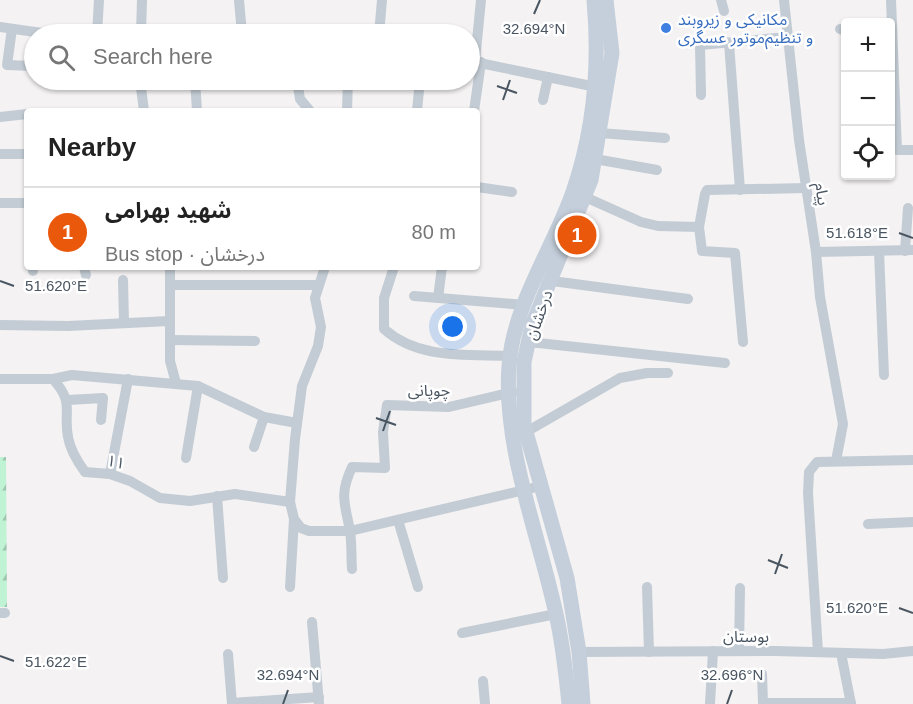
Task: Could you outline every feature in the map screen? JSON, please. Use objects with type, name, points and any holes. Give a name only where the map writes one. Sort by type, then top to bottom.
[{"type":"main road","name":"درخشان","points":[[568,704],[556,614],[512,429],[517,391],[532,325],[585,197],[600,133],[601,88],[594,0]]},
{"type":"main road","name":"درخشان","points":[[583,704],[579,652],[567,578],[526,432],[511,356],[525,305],[573,192],[612,53],[606,0]]},
{"type":"street","points":[[98,24],[99,0]]},
{"type":"street","points":[[141,24],[142,0]]},
{"type":"street","points":[[239,0],[241,24]]},
{"type":"street","points":[[380,24],[382,0]]},
{"type":"street","points":[[479,24],[481,0]]},
{"type":"street","name":"پیام","points":[[784,0],[820,297],[843,424],[836,461]]},
{"type":"street","points":[[891,0],[891,18]]},
{"type":"street","points":[[0,27],[24,31]]},
{"type":"street","points":[[12,29],[8,65],[24,66]]},
{"type":"street","points":[[701,95],[700,45],[788,37]]},
{"type":"street","points":[[729,43],[740,190]]},
{"type":"street","points":[[480,62],[601,88]]},
{"type":"street","points":[[893,72],[897,150],[913,150]]},
{"type":"street","points":[[543,100],[548,77]]},
{"type":"street","points":[[141,90],[144,108]]},
{"type":"street","points":[[196,90],[197,108]]},
{"type":"street","points":[[299,90],[300,99],[308,108]]},
{"type":"street","points":[[347,108],[348,90]]},
{"type":"street","points":[[417,108],[419,90]]},
{"type":"street","points":[[474,90],[474,108]]},
{"type":"street","points":[[0,117],[24,114]]},
{"type":"street","points":[[600,133],[665,138]]},
{"type":"street","points":[[0,154],[24,154]]},
{"type":"street","points":[[595,159],[657,170]]},
{"type":"street","points":[[480,187],[512,192]]},
{"type":"street","points":[[743,342],[735,253],[702,251],[699,227],[707,190],[806,188]]},
{"type":"street","points":[[585,197],[641,222],[658,226],[699,227]]},
{"type":"street","points":[[0,202],[24,203]]},
{"type":"street","points":[[816,252],[909,250],[908,208]]},
{"type":"street","points":[[879,251],[884,375]]},
{"type":"street","points":[[170,270],[170,361],[176,383]]},
{"type":"street","points":[[290,587],[294,519],[290,502],[297,423],[302,386],[318,346],[321,327],[315,298],[317,285],[324,270]]},
{"type":"street","points":[[393,270],[384,298],[384,329],[395,339],[414,349],[511,356]]},
{"type":"street","points":[[438,298],[442,270]]},
{"type":"street","points":[[123,280],[124,323]]},
{"type":"street","points":[[552,281],[688,299]]},
{"type":"street","points":[[170,285],[317,285]]},
{"type":"street","points":[[414,296],[525,305]]},
{"type":"street","points":[[0,325],[169,321]]},
{"type":"street","points":[[170,340],[255,341]]},
{"type":"street","points":[[528,342],[725,363]]},
{"type":"street","points":[[526,432],[620,378],[647,373],[668,373]]},
{"type":"street","points":[[0,379],[53,379],[72,375],[198,386],[264,417],[297,423]]},
{"type":"street","points":[[53,379],[68,400],[103,399],[101,420]]},
{"type":"street","points":[[110,474],[128,379]]},
{"type":"street","points":[[186,458],[198,386]]},
{"type":"street","name":"چوپانی","points":[[350,531],[343,508],[345,482],[352,467],[385,468],[383,432],[387,405],[449,407],[517,391]]},
{"type":"street","name":"۱۱","points":[[68,400],[68,439],[74,456],[85,472],[110,474],[130,481],[160,498],[190,501],[235,494],[290,502]]},
{"type":"street","points":[[254,447],[264,417]]},
{"type":"street","points":[[818,652],[808,493],[809,472],[817,462],[913,460]]},
{"type":"street","points":[[294,519],[301,528],[309,531],[350,531],[542,486]]},
{"type":"street","points":[[217,495],[223,578]]},
{"type":"street","points":[[398,520],[418,587]]},
{"type":"street","points":[[868,524],[913,522]]},
{"type":"street","points":[[350,531],[352,569]]},
{"type":"street","points":[[647,587],[649,652]]},
{"type":"street","points":[[739,651],[740,588]]},
{"type":"street","points":[[462,633],[556,614]]},
{"type":"street","points":[[228,654],[232,703],[319,701],[312,622]]},
{"type":"street","points":[[710,704],[713,651]]},
{"type":"street","name":"بوستان","points":[[579,652],[913,651]]},
{"type":"street","points":[[762,674],[763,704],[851,703],[841,653]]},
{"type":"street","points":[[483,681],[485,704]]},
{"type":"green space","points":[[0,457],[6,457],[7,607],[0,607]]},
{"type":"place","name":"مکانیکی و زیروبند و تنظیم‌موتور عسگری","points":[[666,28]]},
{"type":"place","name":"شهید بهرامی","points":[[577,235]]}]
